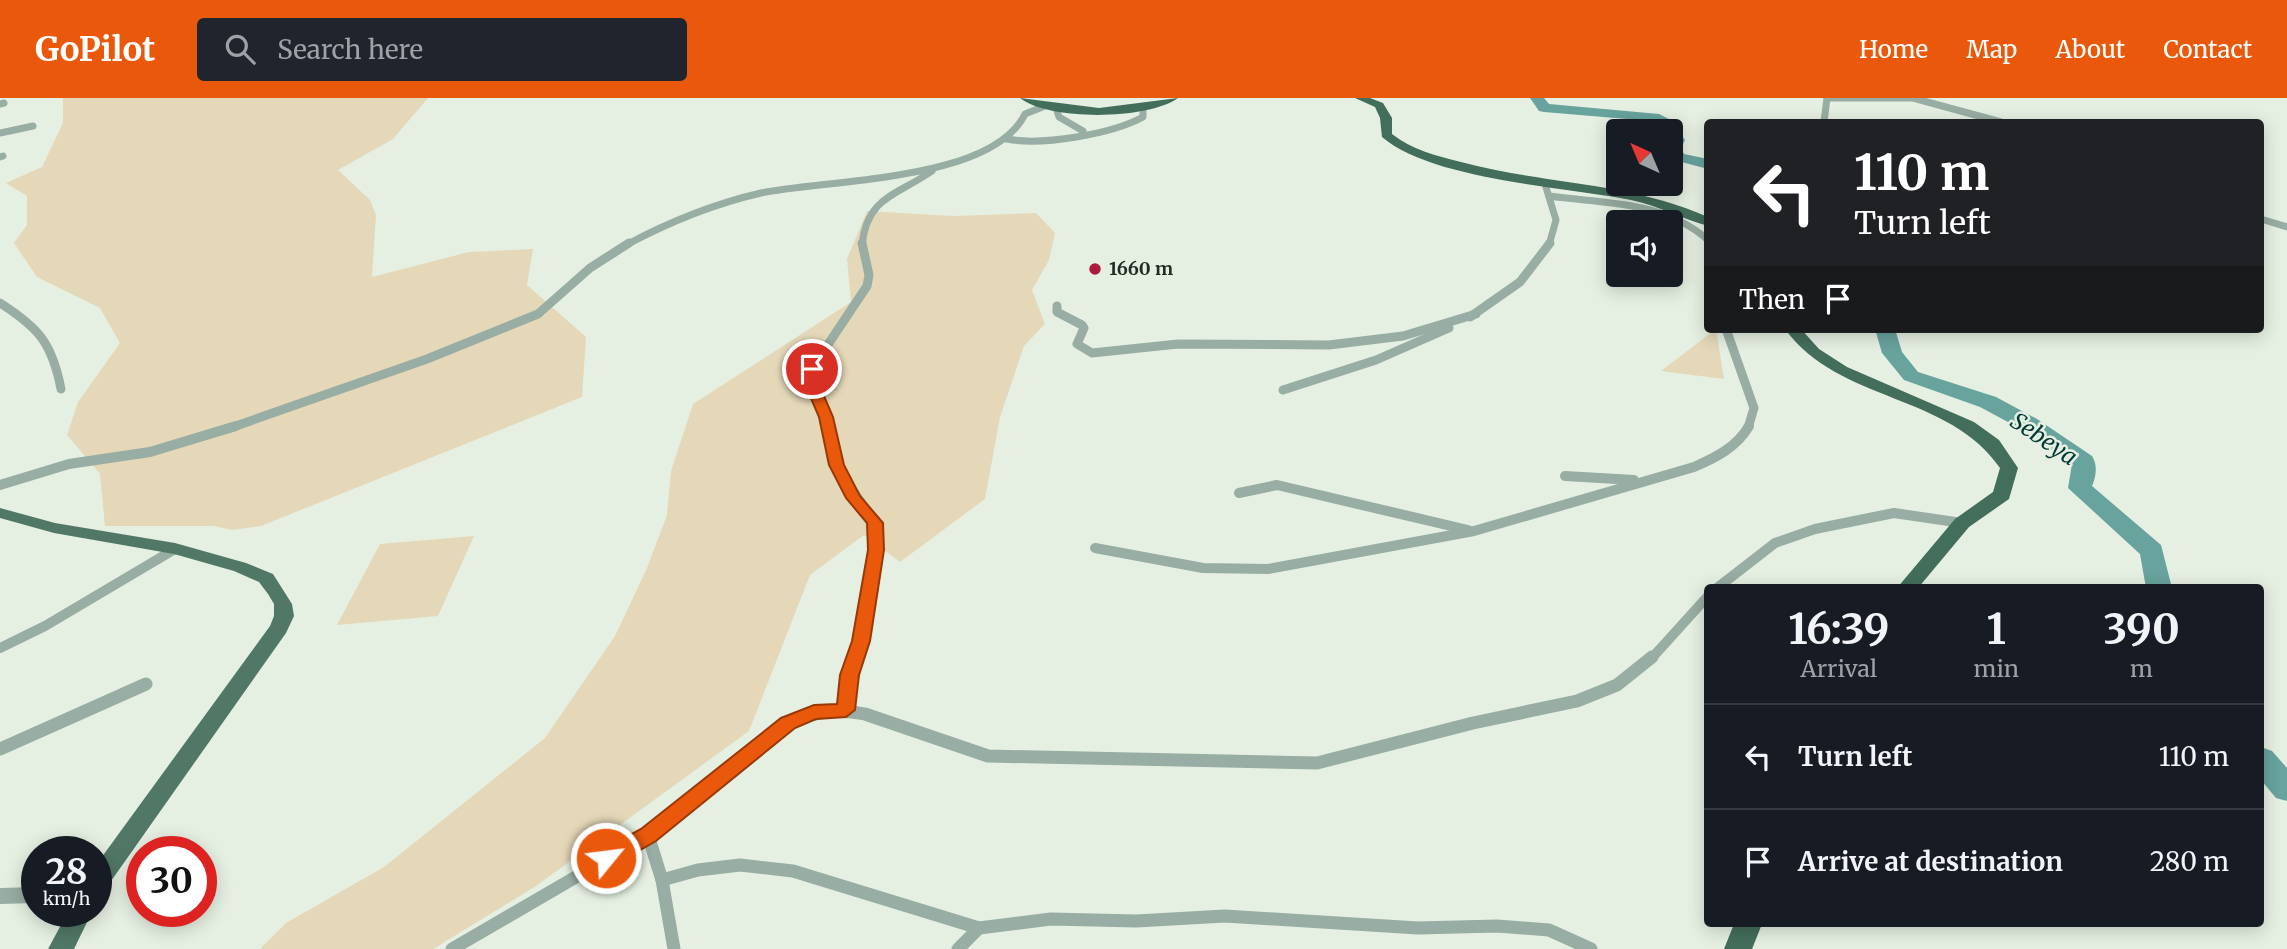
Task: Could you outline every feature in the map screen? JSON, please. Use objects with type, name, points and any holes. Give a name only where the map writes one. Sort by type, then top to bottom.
[{"type":"highway","points":[[1025,98],[1051,107],[1101,112],[1143,108],[1173,98]]},
{"type":"highway","points":[[1360,98],[1381,108],[1387,135],[1399,146],[1547,190],[1643,197],[1673,205],[1704,220]]},
{"type":"highway","points":[[1796,333],[1814,354],[1835,368],[1957,421],[1990,440],[2002,452],[2009,468],[2002,495],[1962,523],[1910,584]]},
{"type":"highway","points":[[1738,949],[1747,927]]},
{"type":"main road","points":[[0,513],[54,528],[174,550],[240,567],[266,578],[283,604],[284,616],[279,628],[112,862]]},
{"type":"main road","points":[[61,949],[72,927]]},
{"type":"street","points":[[1824,119],[1827,98],[1912,98],[1990,119]]},
{"type":"street","points":[[0,485],[69,464],[150,452],[248,423],[504,329],[552,306],[595,264],[621,248],[705,206],[751,193],[856,178],[908,174],[936,167],[1007,139],[1021,127],[1025,114],[1051,107],[1059,117],[1083,131]]},
{"type":"street","points":[[1007,139],[1028,143],[1138,121],[1145,112],[1143,108]]},
{"type":"street","points":[[0,133],[33,126]]},
{"type":"street","points":[[846,710],[850,675],[861,641],[876,550],[875,523],[853,498],[836,465],[826,417],[811,382],[812,369],[816,357],[831,343],[834,332],[857,308],[869,284],[869,268],[862,250],[866,215],[877,201],[916,184],[936,167]]},
{"type":"street","points":[[1283,390],[1376,360],[1476,314],[1514,286],[1548,247],[1555,231],[1556,217],[1547,190],[1651,207],[1679,219],[1704,237]]},
{"type":"street","points":[[2264,220],[2287,227]]},
{"type":"street","points":[[0,303],[41,334],[55,354],[61,389]]},
{"type":"street","points":[[1057,306],[1057,312],[1082,325],[1084,328],[1077,344],[1093,353],[1178,344],[1329,345],[1403,336],[1476,314]]},
{"type":"street","points":[[1096,548],[1203,570],[1237,572],[1474,531],[1694,467],[1719,456],[1744,435],[1754,408],[1727,333]]},
{"type":"street","points":[[1565,476],[1644,480]]},
{"type":"street","points":[[1239,493],[1277,485],[1474,531]]},
{"type":"street","points":[[1722,584],[1775,543],[1815,529],[1894,513],[1962,523]]},
{"type":"street","points":[[0,648],[45,626],[174,550]]},
{"type":"street","points":[[452,949],[648,835],[788,723],[814,712],[846,710],[988,756],[1317,763],[1357,757],[1473,723],[1597,697],[1634,674],[1662,650],[1704,601]]},
{"type":"street","points":[[0,749],[146,684]]},
{"type":"street","points":[[648,835],[662,880],[674,949]]},
{"type":"street","points":[[662,880],[698,870],[740,865],[793,871],[979,928],[1051,919],[1136,920],[1226,916],[1418,928],[1497,926],[1549,930],[1591,949]]},
{"type":"street","points":[[0,896],[21,895]]},
{"type":"street","points":[[958,949],[979,928]]},
{"type":"shaded area","points":[[63,98],[428,98],[393,139],[338,170],[370,200],[376,215],[372,277],[469,252],[533,249],[527,285],[586,337],[582,397],[261,526],[232,530],[214,526],[105,526],[100,474],[67,435],[78,402],[120,343],[100,308],[37,277],[14,243],[27,225],[27,196],[6,183],[42,167],[63,123]]},
{"type":"shaded area","points":[[867,211],[953,216],[1036,213],[1055,233],[1049,260],[1032,290],[1045,324],[1024,346],[1000,417],[985,499],[900,562],[864,535],[810,575],[749,731],[536,886],[433,949],[260,949],[286,923],[384,867],[545,738],[615,636],[647,568],[667,515],[671,471],[693,404],[851,302],[847,259]]},
{"type":"shaded area","points":[[1711,333],[1717,333],[1724,379],[1661,371]]},
{"type":"shaded area","points":[[474,536],[438,616],[337,625],[380,544]]},
{"type":"waterway","name":"Sebeya","points":[[1537,98],[1544,108],[1658,119]]},
{"type":"waterway","name":"Sebeya","points":[[1684,158],[1704,163]]},
{"type":"waterway","name":"Sebeya","points":[[1886,333],[1892,353],[1911,376],[1988,402],[2029,424],[2084,461],[2084,477],[2080,488],[2152,551],[2158,584]]},
{"type":"waterway","name":"Sebeya","points":[[2264,762],[2287,789]]},
{"type":"place","name":"1660 m","points":[[1095,269]]},
{"type":"route","points":[[606,858],[648,835],[788,723],[814,712],[846,710],[850,675],[861,641],[876,550],[875,523],[853,498],[836,465],[826,417],[811,382],[812,369]]}]
